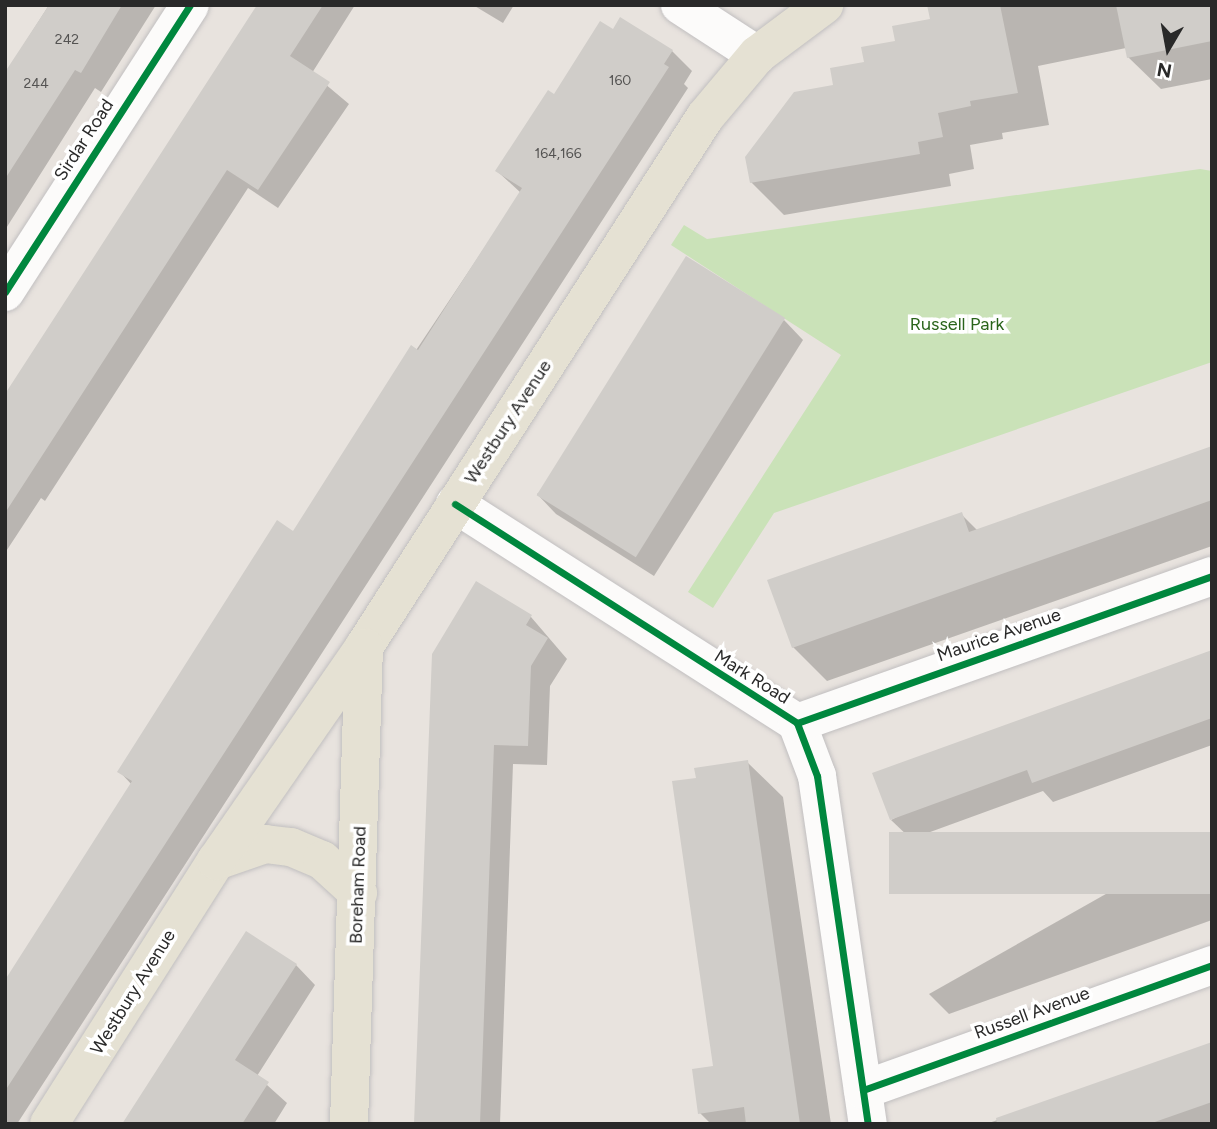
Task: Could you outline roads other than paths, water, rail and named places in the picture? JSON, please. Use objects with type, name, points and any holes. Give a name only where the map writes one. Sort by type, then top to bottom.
[{"type":"main road","name":"Westbury Avenue","points":[[49,1124],[216,861],[365,646],[705,117],[757,55],[824,5]]},
{"type":"main road","name":"Boreham Road","points":[[349,1124],[365,646]]},
{"type":"main road","points":[[216,861],[265,844],[291,847],[322,860],[358,893]]},
{"type":"street","name":"Sirdar Road","points":[[5,292],[190,5]]},
{"type":"street","points":[[680,5],[757,55]]},
{"type":"street","name":"Mark Road","points":[[455,504],[797,723],[817,776],[866,1107]]},
{"type":"street","name":"Maurice Avenue","points":[[797,723],[1212,576]]},
{"type":"street","name":"Russell Avenue","points":[[866,1107],[1212,965]]},
{"type":"park label","name":"Russell Park","points":[[957,324]]}]
